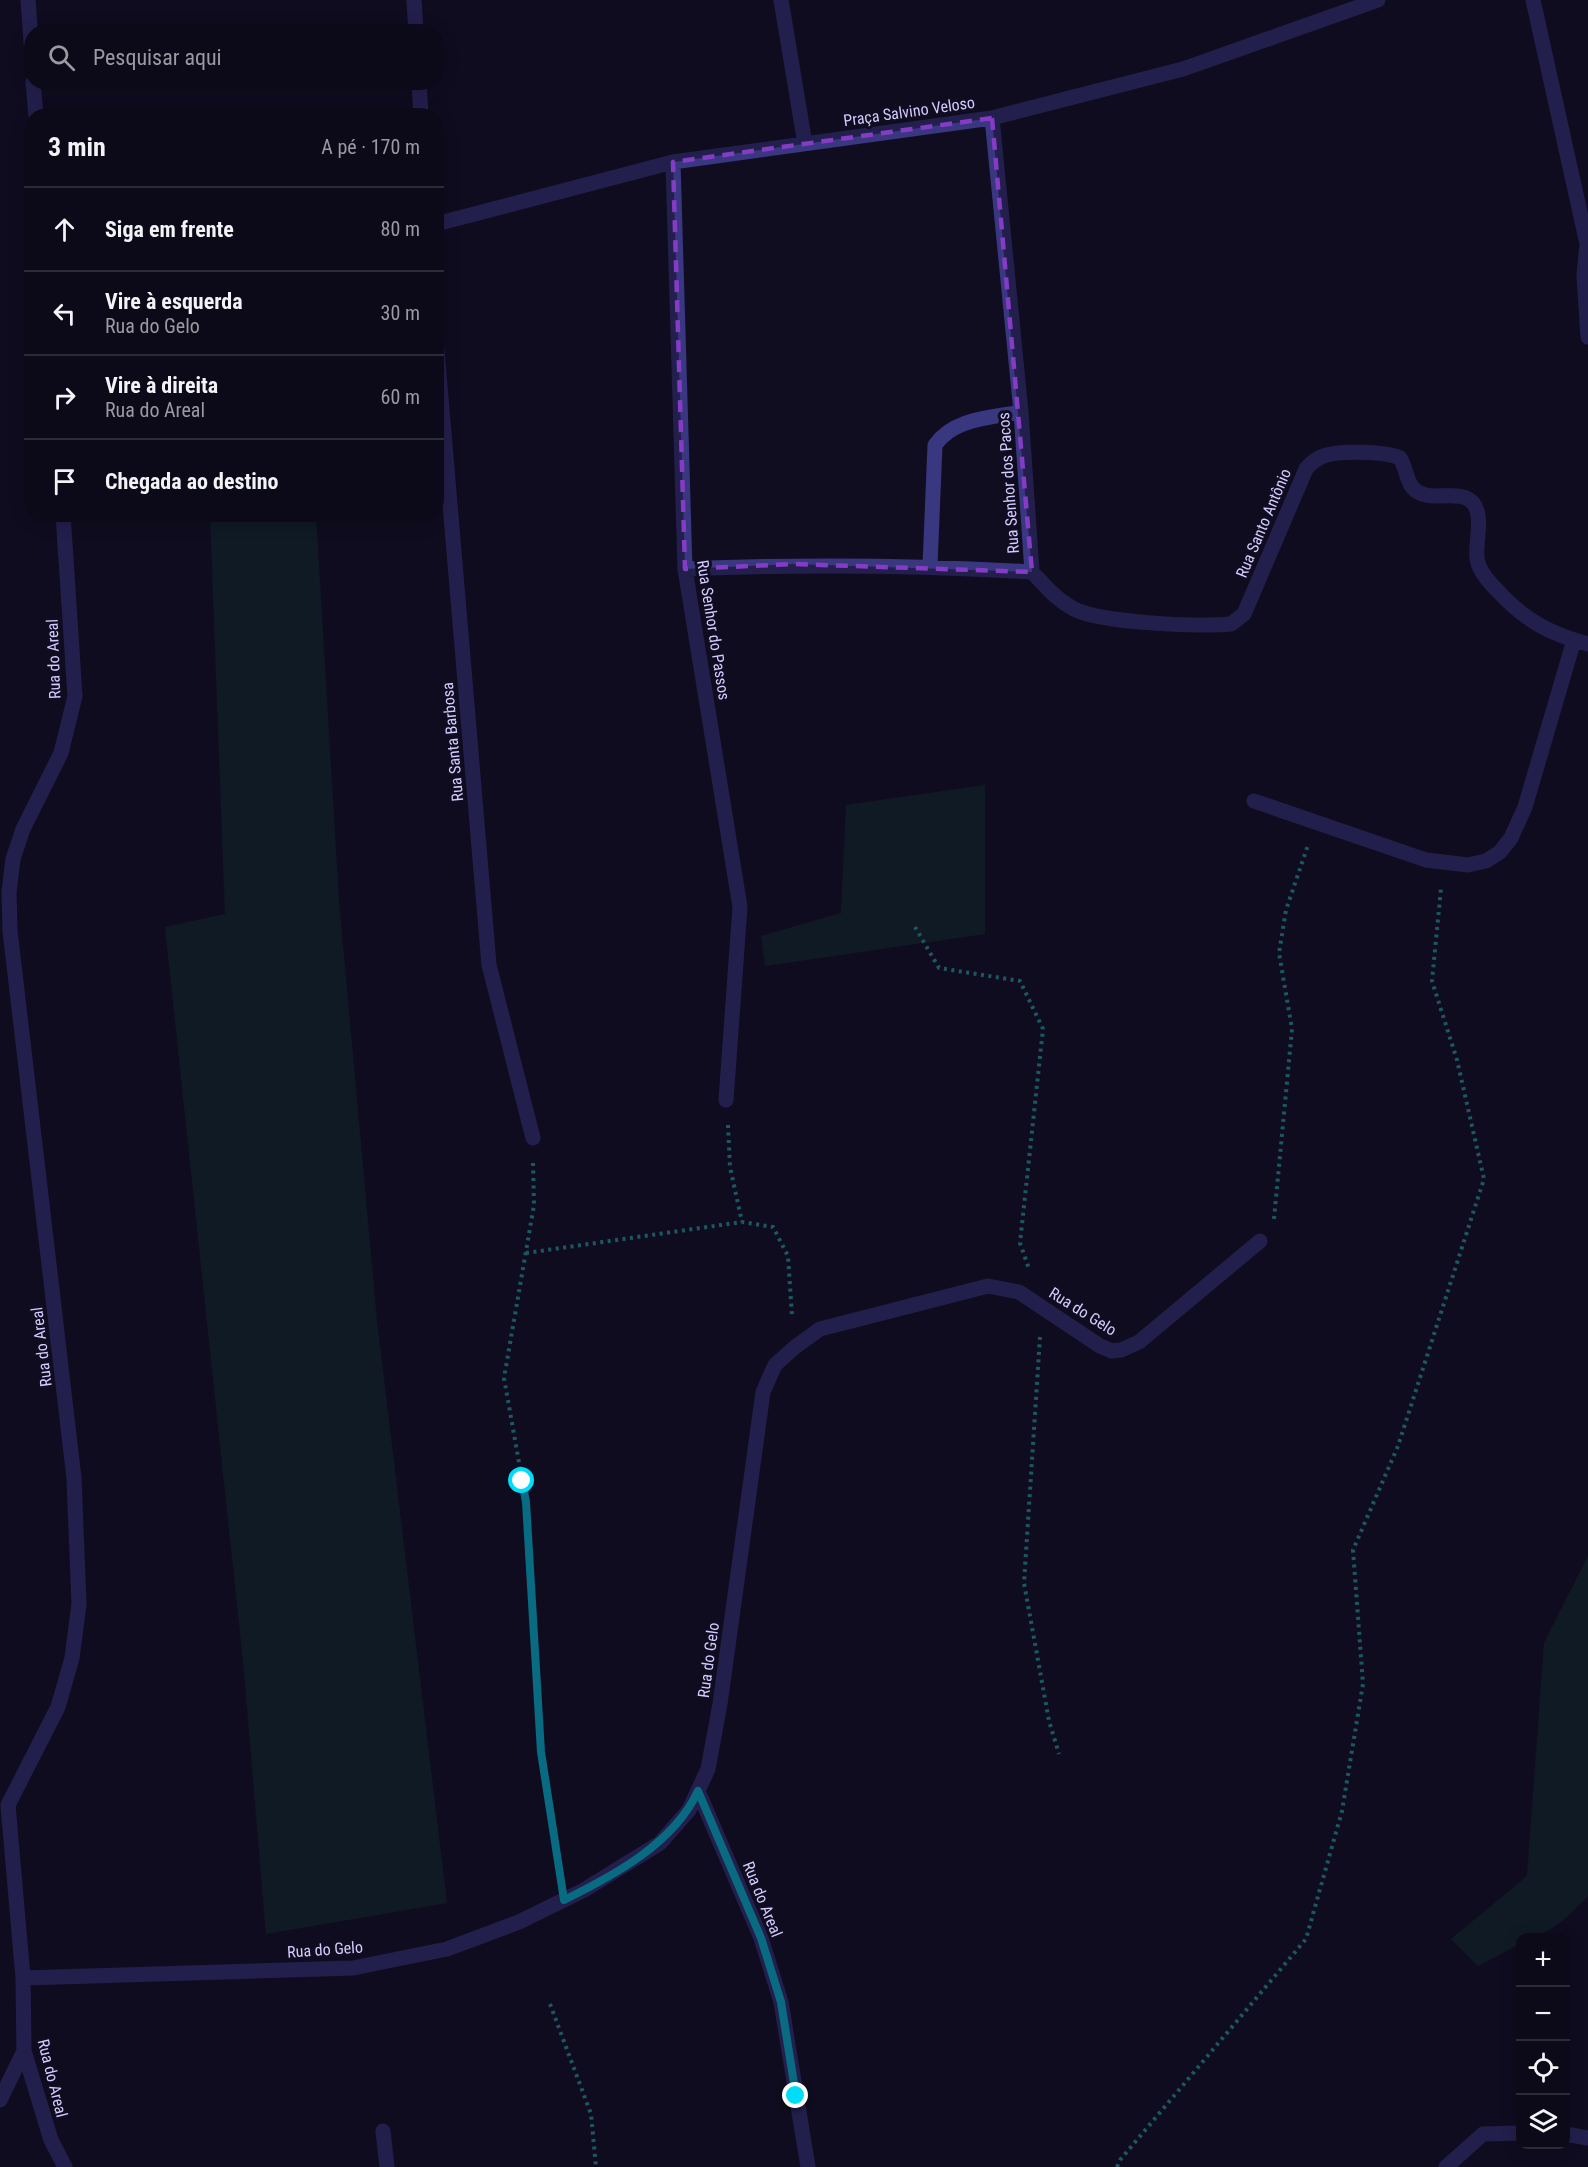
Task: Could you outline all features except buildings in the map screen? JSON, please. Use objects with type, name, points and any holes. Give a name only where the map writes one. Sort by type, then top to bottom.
[{"type":"street","points":[[28,0],[30,24]]},
{"type":"street","points":[[414,0],[416,24]]},
{"type":"street","points":[[781,0],[805,144]]},
{"type":"street","name":"Praça Salvino Veloso","points":[[444,222],[673,162],[992,118],[1183,69],[1378,0]]},
{"type":"street","points":[[1533,0],[1588,244],[1584,275],[1588,337]]},
{"type":"street","points":[[34,90],[35,108]]},
{"type":"street","points":[[419,90],[421,108]]},
{"type":"street","name":"Rua Senhor dos Pacos","points":[[685,569],[793,564],[864,568],[930,566],[1032,572],[1021,412],[992,118]]},
{"type":"street","name":"Rua Senhor do Passos","points":[[673,162],[685,569],[740,907],[726,1100]]},
{"type":"street","points":[[930,566],[935,445],[954,427],[1021,412]]},
{"type":"street","name":"Rua Santa Barbosa","points":[[444,433],[489,965],[533,1138]]},
{"type":"street","name":"Rua Santo Antônio","points":[[1032,572],[1056,597],[1075,609],[1094,615],[1118,620],[1231,624],[1244,615],[1306,469],[1312,462],[1335,453],[1387,454],[1400,458],[1413,488],[1419,492],[1427,496],[1462,498],[1474,504],[1477,513],[1477,560],[1484,574],[1517,612],[1536,626],[1581,642]]},
{"type":"street","name":"Rua do Areal","points":[[64,522],[75,696],[61,753],[23,829],[13,859],[9,892],[10,930],[74,1478],[79,1604],[72,1658],[58,1707],[4,1806],[23,1978],[24,2051],[51,2140],[65,2167]]},
{"type":"street","points":[[1254,801],[1426,860],[1468,865],[1486,861],[1500,852],[1511,838],[1525,807],[1581,642]]},
{"type":"street","name":"Rua do Gelo","points":[[23,1978],[353,1968],[447,1949],[519,1922],[564,1900],[660,1842],[689,1810],[708,1769],[720,1704],[763,1392],[775,1365],[820,1329],[988,1286],[1019,1292],[1100,1346],[1112,1351],[1121,1350],[1149,1334],[1260,1241]]},
{"type":"street","name":"Rua do Areal","points":[[698,1791],[761,1938],[781,2002],[808,2167]]},
{"type":"street","points":[[0,2100],[24,2051]]},
{"type":"street","points":[[383,2131],[387,2167]]},
{"type":"street","points":[[1446,2167],[1483,2134],[1516,2133]]},
{"type":"street","points":[[1570,2135],[1588,2138]]},
{"type":"path","points":[[1260,1241],[1274,1227],[1292,1029],[1279,953],[1286,910],[1316,822]]},
{"type":"path","points":[[1117,2167],[1120,2160],[1306,1939],[1342,1811],[1363,1684],[1353,1550],[1398,1446],[1484,1179],[1457,1060],[1432,981],[1437,906],[1447,862]]},
{"type":"path","points":[[726,1100],[730,1167],[742,1222]]},
{"type":"path","points":[[533,1138],[534,1205],[504,1378],[526,1502],[541,1752],[564,1900]]},
{"type":"path","points":[[526,1253],[742,1222],[773,1227],[788,1256],[795,1347]]},
{"type":"path","points":[[550,2004],[591,2114],[596,2167]]},
{"type":"highlighted area","points":[[992,118],[1032,572],[793,564],[685,569],[673,162]]},
{"type":"green space","points":[[210,522],[316,522],[339,901],[377,1321],[447,1903],[266,1934],[244,1670],[165,927],[225,914]]},
{"type":"green space","points":[[985,785],[985,934],[765,966],[761,936],[841,913],[846,805]]},
{"type":"green space","points":[[1588,1556],[1588,1896],[1566,1918],[1549,1930],[1542,1933],[1516,1933],[1516,1946],[1478,1966],[1451,1939],[1527,1876],[1544,1643]]},
{"type":"route","points":[[522,1481],[526,1502],[541,1752],[564,1900],[660,1842],[689,1810],[698,1791],[761,1938],[781,2002],[796,2096]]}]
